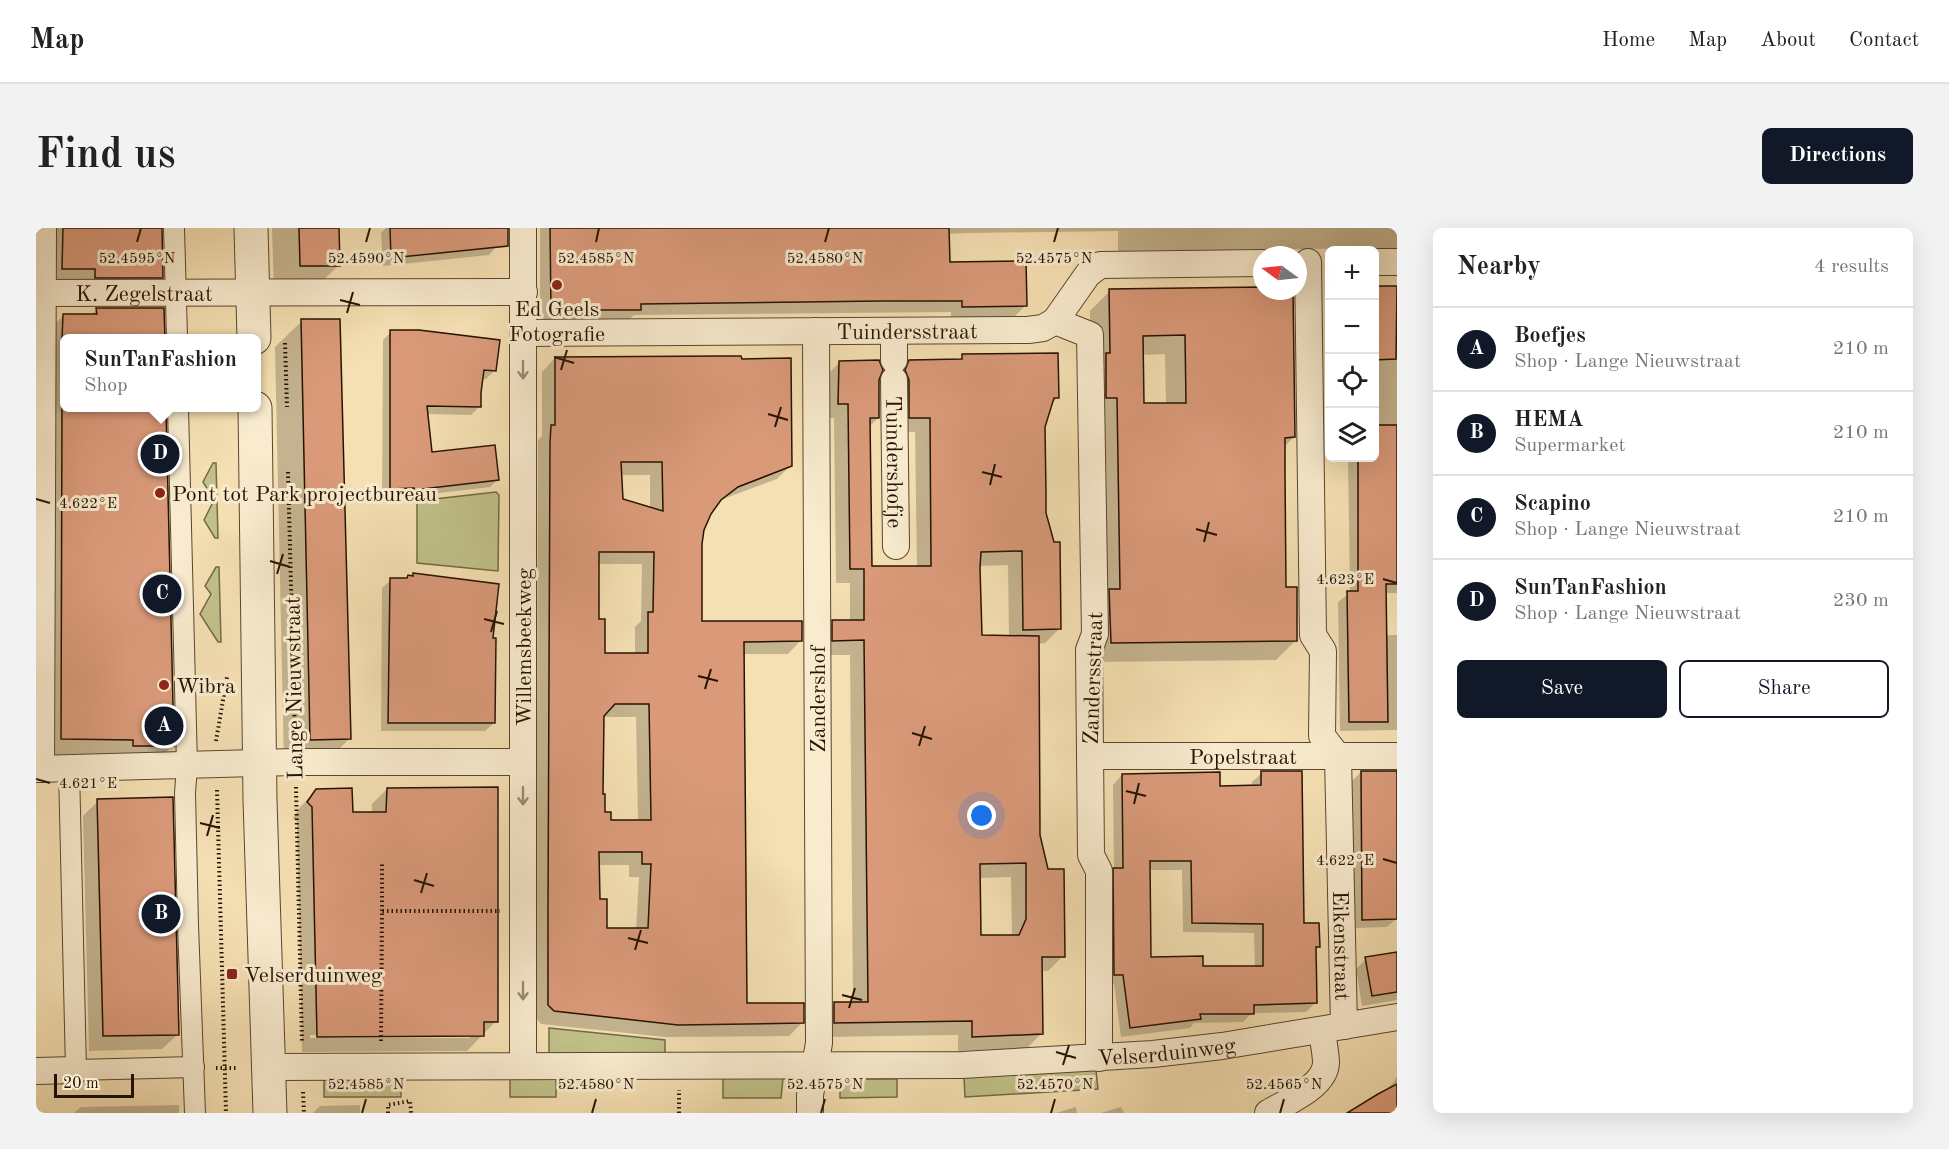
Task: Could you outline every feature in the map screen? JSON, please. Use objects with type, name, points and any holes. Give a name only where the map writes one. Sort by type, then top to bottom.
[{"type":"street","points":[[43,228],[40,293],[39,769],[295,762],[523,762]]},
{"type":"street","points":[[174,228],[177,334]]},
{"type":"street","points":[[251,228],[253,292],[269,339]]},
{"type":"street","name":"Willemsbeekweg","points":[[523,228],[523,1065]]},
{"type":"street","name":"Eikenstraat","points":[[1268,1113],[1314,1086],[1323,1075],[1333,1028],[1338,757],[1323,736],[1323,651],[1313,635],[1312,262]]},
{"type":"street","points":[[1379,262],[1397,262]]},
{"type":"street","points":[[1055,321],[1088,274],[1100,266],[1253,263]]},
{"type":"street","name":"K. Zegelstraat","points":[[40,293],[524,292]]},
{"type":"street","name":"Tuindersstraat","points":[[523,333],[1028,330],[1043,328],[1055,321]]},
{"type":"street","name":"Zandersstraat","points":[[1055,321],[1090,335],[1095,634],[1089,650],[1091,855],[1099,871],[1099,1058]]},
{"type":"street","name":"Zandershof","points":[[810,1113],[810,1095],[819,1043],[816,331]]},
{"type":"street","name":"Tuindershofje","points":[[894,331],[896,546]]},
{"type":"street","points":[[178,412],[187,766],[185,793],[188,925],[195,1113]]},
{"type":"street","name":"Lange Nieuwstraat","points":[[255,412],[260,763],[270,1113]]},
{"type":"street","name":"Popelstraat","points":[[1090,756],[1397,756]]},
{"type":"street","points":[[69,769],[76,1070]]},
{"type":"street","name":"Velserduinweg","points":[[269,1067],[962,1065],[1099,1058],[1222,1046],[1397,1017]]},
{"type":"street","points":[[36,1071],[194,1067]]},
{"type":"path","points":[[269,339],[287,410]]},
{"type":"path","name":"Lange Nieuwstraat","points":[[288,469],[304,1113]]},
{"type":"path","points":[[215,735],[226,1113]]},
{"type":"path","points":[[381,1065],[382,864]]},
{"type":"path","points":[[381,911],[523,911]]},
{"type":"path","points":[[194,1067],[269,1067]]},
{"type":"path","points":[[388,1113],[388,1105],[410,1101],[411,1113]]},
{"type":"green space","points":[[213,463],[216,463],[218,538],[215,538],[204,520],[214,500],[203,482]]},
{"type":"green space","points":[[496,492],[499,495],[498,571],[417,563],[417,501]]},
{"type":"green space","points":[[216,567],[219,567],[221,642],[218,642],[200,614],[211,594],[205,586]]},
{"type":"green space","points":[[549,1028],[665,1040],[665,1055],[549,1054]]},
{"type":"green space","points":[[1096,1070],[1098,1089],[965,1097],[964,1077]]},
{"type":"green space","points":[[324,1077],[401,1077],[401,1097],[324,1097]]},
{"type":"green space","points":[[556,1077],[556,1097],[510,1097],[510,1078]]},
{"type":"green space","points":[[723,1077],[783,1078],[781,1098],[723,1098]]},
{"type":"green space","points":[[840,1079],[897,1079],[897,1097],[840,1098]]},
{"type":"building","points":[[63,228],[162,228],[163,278],[95,278],[95,269],[62,269]]},
{"type":"building","points":[[299,228],[339,228],[340,266],[300,266]]},
{"type":"building","points":[[390,228],[508,228],[508,246],[391,258]]},
{"type":"building","points":[[550,228],[949,228],[950,262],[1026,261],[1027,306],[962,307],[962,301],[881,301],[641,304],[641,310],[551,310]]},
{"type":"building","points":[[1379,286],[1397,286],[1396,359],[1379,360]]},
{"type":"building","points":[[1253,287],[1253,300],[1293,300],[1295,437],[1285,438],[1286,587],[1297,587],[1297,641],[1111,643],[1109,589],[1120,589],[1117,398],[1106,398],[1106,353],[1110,353],[1109,289]],"holes":[[[1185,335],[1186,403],[1144,403],[1143,336]]]},
{"type":"building","points":[[96,308],[164,308],[165,334],[62,334],[63,314],[97,314]]},
{"type":"building","points":[[301,319],[340,319],[351,739],[310,740]]},
{"type":"building","points":[[390,330],[419,330],[500,340],[496,371],[484,370],[481,407],[427,406],[432,452],[495,445],[499,480],[414,490],[414,488],[390,489]]},
{"type":"building","points":[[1058,353],[1059,398],[1054,398],[1045,427],[1046,513],[1054,542],[1060,542],[1061,629],[1023,630],[1022,551],[981,552],[980,568],[982,635],[1039,636],[1040,835],[1048,869],[1064,869],[1065,957],[1042,957],[1043,1034],[972,1037],[972,1021],[834,1023],[834,1002],[868,1002],[864,640],[832,641],[832,620],[864,620],[864,569],[850,569],[848,404],[838,404],[839,361],[879,360],[883,370],[879,380],[879,418],[870,418],[872,566],[931,566],[930,418],[909,418],[909,380],[905,370],[909,360],[962,359],[962,354]],"holes":[[[1026,863],[1026,919],[1019,935],[981,935],[980,864]]]},
{"type":"building","points":[[555,357],[791,358],[792,466],[738,487],[721,500],[711,514],[704,530],[702,544],[702,621],[802,621],[802,641],[744,642],[747,1003],[804,1003],[804,1023],[678,1025],[554,1011],[548,1005],[550,443],[551,425],[555,425]],"holes":[[[621,462],[662,462],[663,511],[623,499]],[[599,552],[654,552],[653,612],[648,612],[648,653],[605,653],[605,619],[599,619]],[[615,704],[649,704],[651,820],[611,820],[611,812],[605,812],[605,794],[603,794],[604,716]],[[599,852],[642,852],[642,864],[651,864],[648,928],[607,928],[607,899],[600,899]]]},
{"type":"building","points":[[62,412],[166,412],[174,746],[133,746],[133,740],[61,739]]},
{"type":"building","points":[[1379,425],[1397,425],[1397,584],[1386,584],[1388,722],[1349,722],[1347,591],[1358,591],[1358,462],[1379,462]]},
{"type":"building","points":[[413,573],[499,584],[493,638],[496,638],[495,723],[388,723],[390,578],[407,578],[408,575],[413,576]]},
{"type":"building","points":[[1261,771],[1302,771],[1304,923],[1319,923],[1320,947],[1316,947],[1317,1003],[1254,1005],[1254,1014],[1200,1014],[1201,1019],[1130,1028],[1123,975],[1114,975],[1113,868],[1123,868],[1122,774],[1220,772],[1220,786],[1261,785]],"holes":[[[1150,861],[1191,861],[1192,923],[1263,924],[1263,966],[1203,966],[1203,956],[1151,957]]]},
{"type":"building","points":[[1361,771],[1397,771],[1397,919],[1362,920]]},
{"type":"building","points":[[498,787],[498,1022],[484,1022],[484,1036],[317,1037],[312,807],[307,802],[316,789],[352,788],[353,812],[386,812],[387,788]]},
{"type":"building","points":[[173,797],[179,1035],[103,1036],[97,799]]},
{"type":"building","points":[[1397,952],[1397,992],[1372,996],[1365,957]]},
{"type":"building","points":[[1397,1084],[1397,1113],[1347,1113],[1378,1094]]},
{"type":"place","name":"Ed Geels Fotografie","points":[[557,285]]},
{"type":"place","name":"SunTanFashion","points":[[160,454]]},
{"type":"place","name":"Pont tot Park projectbureau","points":[[160,493]]},
{"type":"place","name":"Scapino","points":[[162,594]]},
{"type":"place","name":"Wibra","points":[[164,685]]},
{"type":"place","name":"Boefjes","points":[[164,726]]},
{"type":"place","name":"HEMA","points":[[161,914]]},
{"type":"place","name":"Velserduinweg","points":[[232,974]]}]
